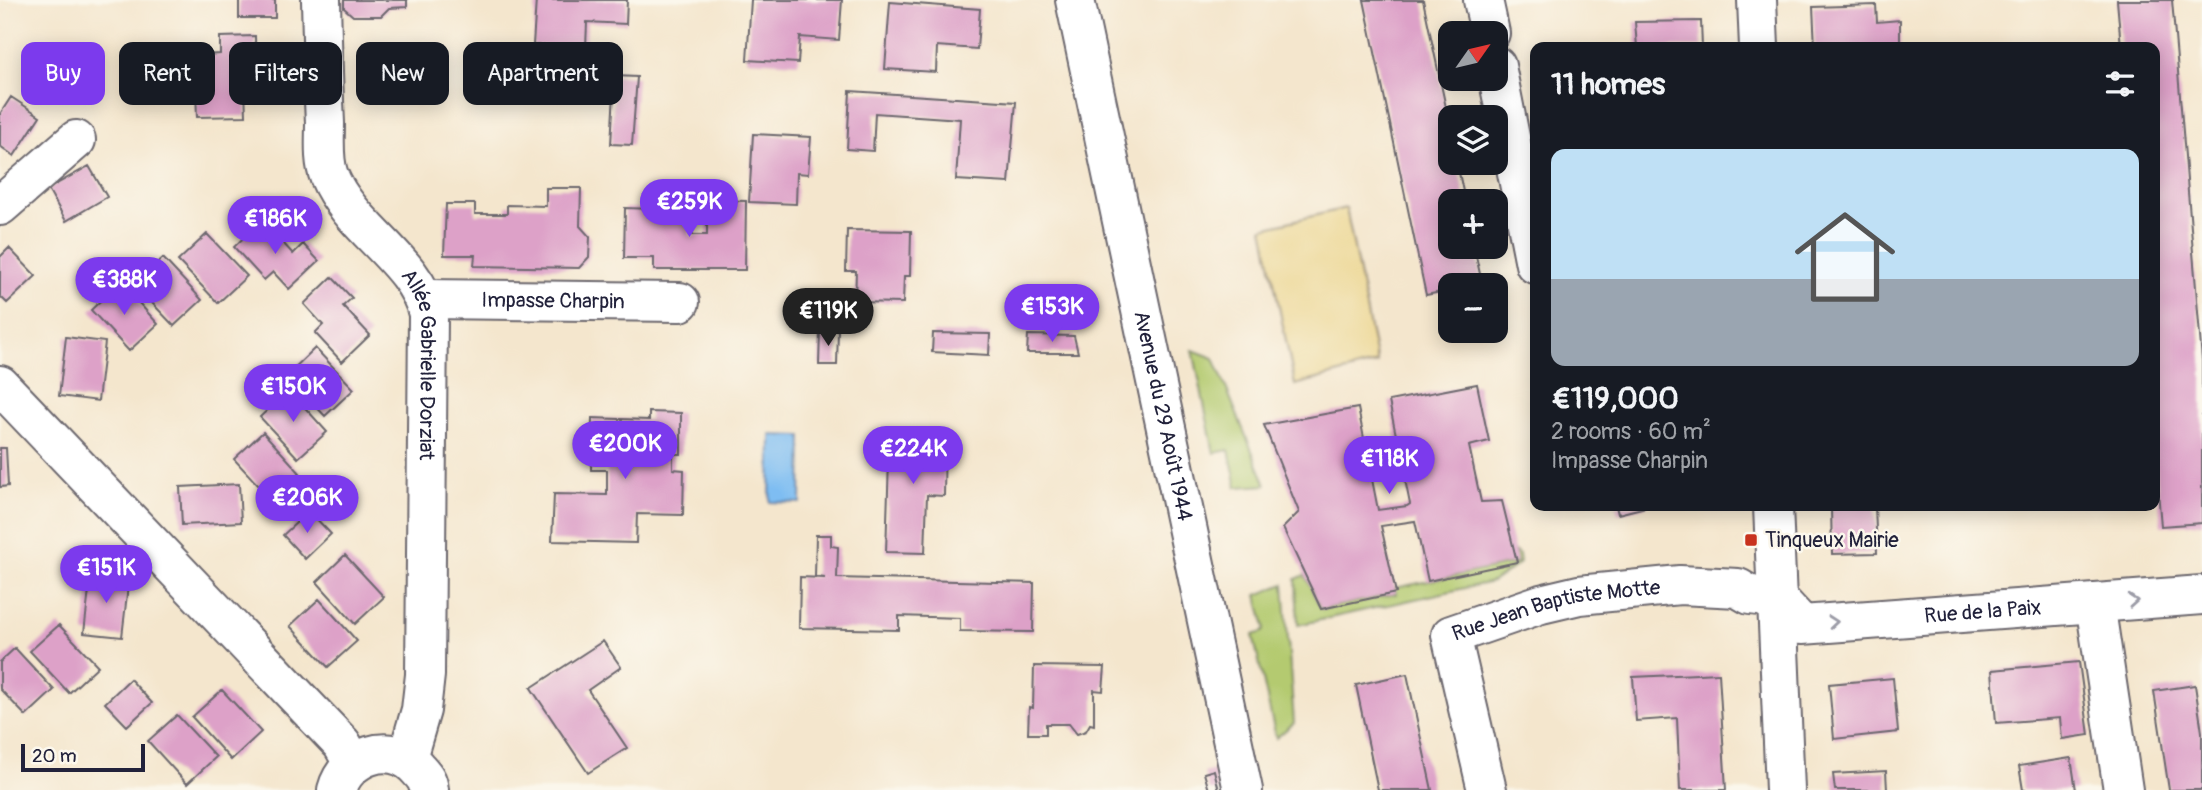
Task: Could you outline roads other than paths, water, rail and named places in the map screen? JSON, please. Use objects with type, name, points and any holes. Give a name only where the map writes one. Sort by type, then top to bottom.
[{"type":"street","name":"Allée Gabrielle Dorziat","points":[[320,0],[328,175],[366,230],[404,270],[425,299],[429,338],[425,675],[421,710],[407,758]]},
{"type":"street","name":"Avenue du 29 Août 1944","points":[[1075,0],[1243,790]]},
{"type":"street","points":[[1483,0],[1487,21]]},
{"type":"street","points":[[1757,0],[1759,42]]},
{"type":"street","points":[[1501,91],[1530,239]]},
{"type":"street","points":[[0,206],[76,140]]},
{"type":"street","name":"Impasse Charpin","points":[[425,299],[680,302]]},
{"type":"street","points":[[0,385],[342,744],[345,776],[380,752],[407,758],[428,780],[429,790]]},
{"type":"street","points":[[1773,511],[1784,790]]},
{"type":"street","name":"Rue Jean Baptiste Motte","points":[[1487,790],[1451,635],[1541,604],[1580,595],[1680,585],[1738,588],[1750,595],[1777,598]]},
{"type":"street","name":"Rue de la Paix","points":[[1777,598],[1802,625],[2202,595]]},
{"type":"street","points":[[2095,603],[2123,790]]},
{"type":"water","points":[[771,435],[802,436],[801,503],[770,502]]},
{"type":"place","name":"Tinqueux Mairie","points":[[1751,540]]}]
